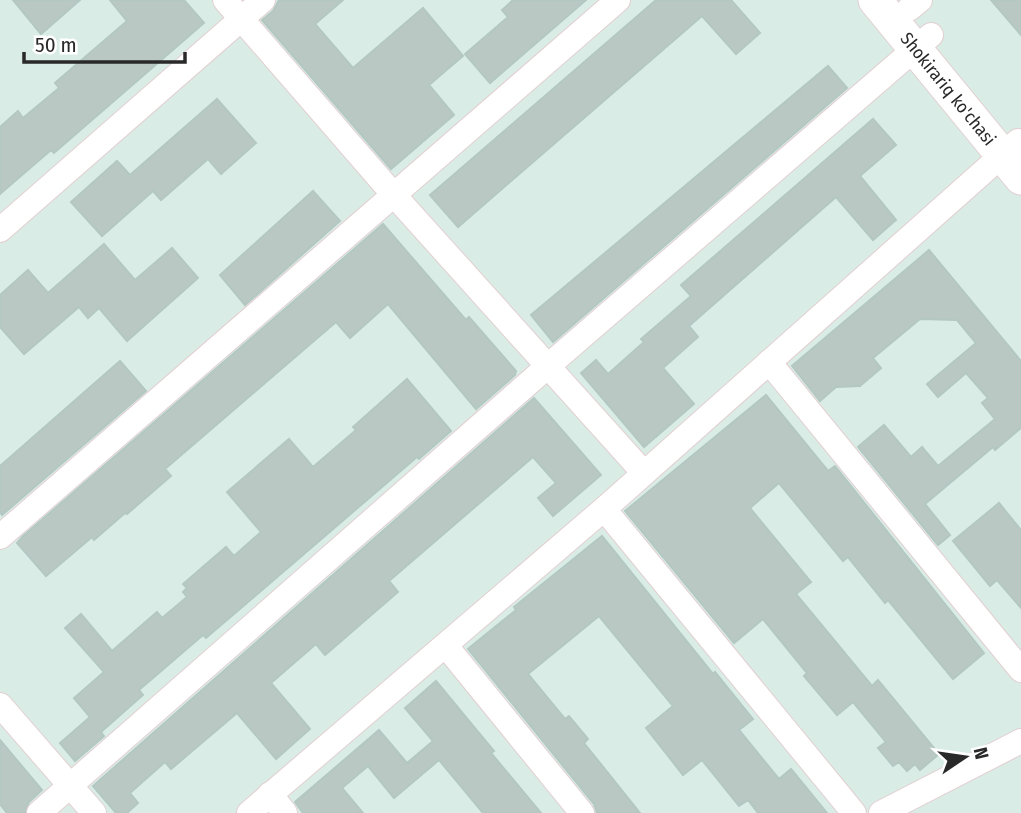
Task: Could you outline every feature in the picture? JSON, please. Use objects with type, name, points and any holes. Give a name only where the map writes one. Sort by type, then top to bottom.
[{"type":"main road","name":"Shokirariq ko'chasi","points":[[875,0],[923,42],[1015,155]]},
{"type":"main road","name":"Shokirariq ko'chasi","points":[[910,3],[923,42]]},
{"type":"street","points":[[225,0],[393,194],[644,473]]},
{"type":"street","points":[[0,230],[263,0]]},
{"type":"street","points":[[0,537],[618,0]]},
{"type":"street","points":[[39,813],[548,366],[923,42]]},
{"type":"street","points":[[249,813],[277,804],[446,646],[769,362],[1015,155]]},
{"type":"street","points":[[769,362],[1021,670]]},
{"type":"street","points":[[604,509],[854,813]]},
{"type":"street","points":[[446,646],[582,813]]},
{"type":"street","points":[[0,705],[93,813]]},
{"type":"street","points":[[881,813],[1021,741]]},
{"type":"building","points":[[13,0],[80,0],[41,34]]},
{"type":"building","points":[[110,0],[184,0],[204,23],[54,153],[51,150],[0,194],[0,127],[18,111],[23,118],[59,88],[55,83],[127,21]]},
{"type":"building","points":[[279,0],[343,0],[315,24],[353,68],[423,8],[463,56],[429,85],[454,115],[391,169],[262,20],[273,11]]},
{"type":"building","points":[[513,0],[586,0],[490,83],[465,54],[508,17],[502,10]]},
{"type":"building","points":[[656,0],[731,0],[760,33],[736,54],[702,16],[458,227],[430,195]]},
{"type":"building","points":[[991,0],[1021,0],[1021,35]]},
{"type":"building","points":[[828,66],[847,88],[553,342],[531,315]]},
{"type":"building","points":[[217,99],[256,143],[221,174],[208,159],[161,200],[153,191],[102,236],[71,202],[117,161],[130,175]]},
{"type":"building","points":[[873,119],[896,145],[860,176],[896,220],[873,240],[836,197],[689,326],[698,337],[663,368],[694,404],[644,447],[581,373],[596,360],[608,374],[644,342],[641,339],[691,296],[681,285]]},
{"type":"building","points":[[313,191],[340,221],[245,305],[220,275]]},
{"type":"building","points":[[383,224],[466,320],[469,317],[516,371],[515,375],[476,409],[388,304],[350,338],[336,322],[165,469],[171,476],[127,514],[94,540],[92,537],[46,576],[17,543],[22,537]]},
{"type":"building","points":[[104,244],[135,280],[172,248],[198,278],[127,341],[99,308],[88,318],[79,307],[24,354],[0,327],[0,295],[28,270],[48,293]]},
{"type":"building","points":[[929,250],[1021,361],[1021,428],[995,450],[993,447],[925,504],[950,535],[938,545],[858,447],[884,425],[911,457],[922,447],[938,466],[995,419],[982,403],[988,398],[966,373],[938,397],[927,384],[976,343],[957,320],[920,319],[873,358],[881,368],[860,386],[836,387],[820,401],[792,366]]},
{"type":"building","points":[[120,361],[146,391],[2,515],[0,466]]},
{"type":"building","points":[[407,379],[451,431],[206,638],[203,635],[139,690],[143,695],[101,732],[104,736],[75,761],[60,743],[90,717],[74,698],[104,672],[65,628],[81,614],[112,651],[157,612],[162,618],[187,597],[183,592],[187,588],[183,584],[226,547],[234,556],[261,532],[227,492],[289,439],[313,467],[356,430],[353,427]]},
{"type":"building","points":[[766,395],[828,471],[835,466],[984,653],[953,679],[888,600],[885,603],[848,557],[843,561],[779,483],[750,508],[811,582],[796,594],[872,686],[878,680],[939,754],[920,770],[915,764],[907,771],[899,762],[893,766],[878,748],[886,742],[853,702],[837,715],[804,676],[807,673],[763,619],[734,643],[625,511]]},
{"type":"building","points":[[534,398],[601,475],[553,516],[538,498],[556,483],[533,457],[389,581],[398,592],[325,655],[316,644],[271,683],[310,729],[276,759],[237,713],[171,769],[165,762],[130,793],[138,803],[127,813],[116,813],[93,786]]},
{"type":"building","points":[[999,503],[1021,530],[1021,608],[997,580],[990,586],[953,541]]},
{"type":"building","points":[[602,536],[713,674],[715,672],[753,719],[739,730],[779,779],[791,769],[827,813],[758,813],[748,800],[739,806],[702,760],[683,775],[646,728],[673,706],[599,616],[528,674],[565,719],[569,716],[588,739],[584,743],[640,813],[597,813],[594,804],[468,649],[516,610],[514,607]]},
{"type":"building","points":[[436,681],[541,813],[483,813],[439,760],[394,798],[368,766],[342,788],[363,813],[303,813],[295,802],[379,730],[407,763],[433,741],[405,708]]},
{"type":"building","points":[[0,740],[42,790],[29,802],[25,813],[7,813],[0,804]]}]
